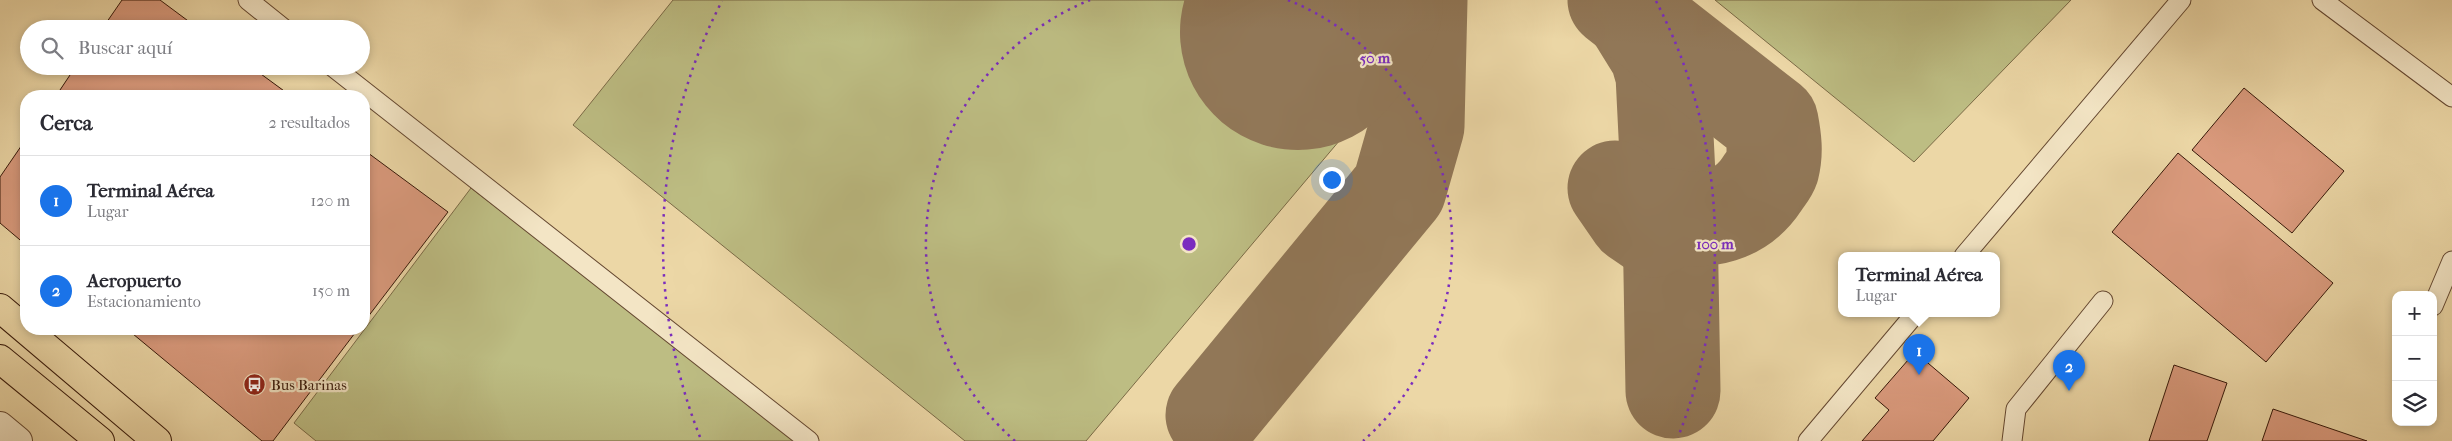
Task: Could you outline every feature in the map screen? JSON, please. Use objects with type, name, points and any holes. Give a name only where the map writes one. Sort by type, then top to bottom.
[{"type":"main road","points":[[0,308],[20,325]]},
{"type":"main road","points":[[32,335],[157,441]]},
{"type":"main road","points":[[0,359],[100,441]]},
{"type":"street","points":[[0,426],[18,441]]},
{"type":"lane","points":[[248,0],[273,20]]},
{"type":"lane","points":[[1967,252],[2181,0]]},
{"type":"lane","points":[[2322,0],[2452,97]]},
{"type":"lane","points":[[343,75],[363,90]]},
{"type":"lane","points":[[370,96],[810,441]]},
{"type":"lane","points":[[2437,297],[2452,261]]},
{"type":"lane","points":[[2012,441],[2016,409],[2103,301]]},
{"type":"lane","points":[[1808,441],[1912,317]]},
{"type":"green space","points":[[673,0],[1225,0],[1356,121],[1086,441],[965,441],[573,125]]},
{"type":"green space","points":[[1715,0],[2071,0],[1914,162]]},
{"type":"green space","points":[[471,188],[799,441],[316,441],[294,423],[360,335],[370,335],[370,322]]},
{"type":"building","points":[[122,0],[160,0],[187,20],[108,20]]},
{"type":"building","points":[[70,75],[262,75],[283,90],[60,90]]},
{"type":"building","points":[[2244,88],[2344,171],[2292,233],[2192,150]]},
{"type":"building","points":[[20,148],[20,240],[0,223],[0,177]]},
{"type":"building","points":[[2178,153],[2333,283],[2266,362],[2112,232]]},
{"type":"building","points":[[370,154],[448,212],[370,314]]},
{"type":"building","name":"Bus Barinas","points":[[134,335],[353,335],[273,441],[262,441]]},
{"type":"building","points":[[1915,352],[1969,398],[1933,441],[1862,441],[1889,410],[1875,398]]},
{"type":"building","points":[[2174,365],[2227,383],[2207,441],[2149,441]]},
{"type":"building","points":[[2273,409],[2367,441],[2262,441]]},
{"type":"taxiway","points":[[1213,415],[1399,189],[1417,126],[1420,0]]},
{"type":"taxiway","points":[[1615,0],[1771,122],[1774,151],[1771,170],[1762,184],[1744,204],[1722,215],[1697,219],[1670,216],[1654,230],[1635,217],[1615,188]]},
{"type":"taxiway","points":[[1631,12],[1657,54],[1663,75],[1670,216],[1673,391]]},
{"type":"runway","points":[[1298,32],[1325,0]]},
{"type":"place","name":"Terminal Aérea","points":[[1919,375]]},
{"type":"place","name":"Bus Barinas","points":[[255,385]]},
{"type":"place","name":"Aeropuerto","points":[[2069,391]]}]
